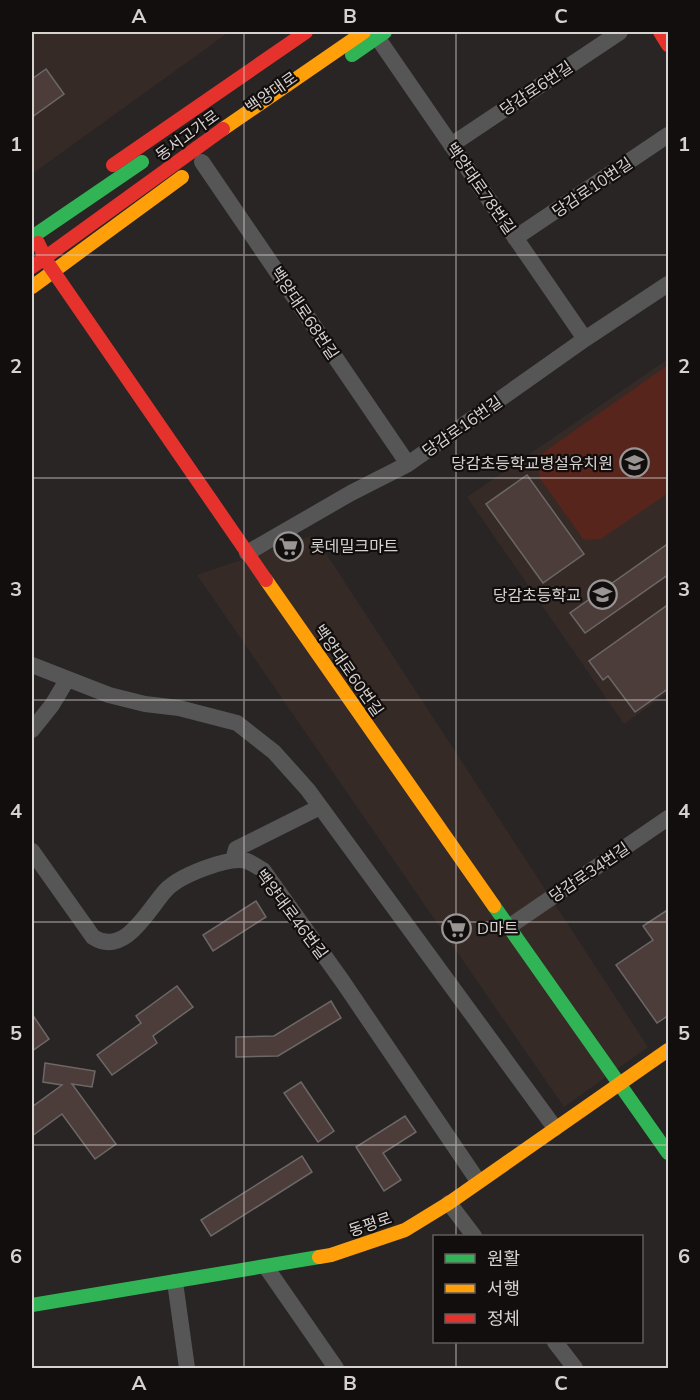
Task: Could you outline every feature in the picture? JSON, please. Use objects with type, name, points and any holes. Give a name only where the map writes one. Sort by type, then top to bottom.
[{"type":"main road","name":"백양대로","points":[[32,223],[306,32]]},
{"type":"main road","points":[[660,32],[669,45]]},
{"type":"main road","name":"백양대로","points":[[253,125],[375,33]]},
{"type":"main road","name":"동서고가로","points":[[32,267],[210,138],[375,33]]},
{"type":"main road","points":[[32,286],[196,156],[210,138]]},
{"type":"main road","name":"동서고가로","points":[[32,237],[156,152]]},
{"type":"main road","points":[[32,286],[206,159]]},
{"type":"main road","name":"백양대로60번길","points":[[48,211],[37,245],[54,272],[247,553],[621,1084],[663,1136],[669,1153]]},
{"type":"main road","name":"동평로","points":[[32,1305],[331,1255],[405,1230],[449,1203],[669,1050]]},
{"type":"street","name":"당감로6번길","points":[[451,145],[620,32]]},
{"type":"street","name":"백양대로78번길","points":[[375,33],[585,339]]},
{"type":"street","name":"당감로10번길","points":[[515,238],[669,135]]},
{"type":"street","name":"백양대로68번길","points":[[206,159],[408,464]]},
{"type":"street","name":"당감로16번길","points":[[247,553],[351,493],[408,464],[585,339],[669,284]]},
{"type":"street","points":[[32,665],[109,694],[237,723],[274,752],[320,807],[555,1128]]},
{"type":"street","points":[[32,730],[52,705],[67,680]]},
{"type":"street","points":[[32,851],[93,937],[98,941],[110,942],[127,936],[139,925],[167,888],[189,875],[233,860],[236,849],[320,807]]},
{"type":"street","name":"당감로34번길","points":[[510,926],[669,818]]},
{"type":"street","name":"백양대로46번길","points":[[233,860],[247,861],[263,870],[343,982],[478,1181]]},
{"type":"street","points":[[449,1203],[473,1235]]},
{"type":"street","points":[[266,1267],[336,1368]]},
{"type":"street","points":[[175,1282],[187,1368]]},
{"type":"street","points":[[556,1343],[575,1368]]},
{"type":"shaded area","points":[[32,32],[229,32],[32,174]]},
{"type":"shaded area","name":"당감초등학교","points":[[668,359],[668,693],[624,724],[467,497]]},
{"type":"shaded area","points":[[668,365],[668,493],[601,539],[584,540],[539,477],[540,455]]},
{"type":"shaded area","points":[[314,535],[648,1047],[564,1107],[197,575]]},
{"type":"building","points":[[46,69],[64,94],[32,117],[32,79]]},
{"type":"building","points":[[527,475],[584,554],[543,583],[486,504]]},
{"type":"building","points":[[669,543],[669,574],[585,633],[570,613]]},
{"type":"building","points":[[669,604],[669,688],[635,712],[608,676],[603,680],[589,661]]},
{"type":"building","points":[[256,901],[266,917],[213,951],[203,935]]},
{"type":"building","points":[[669,909],[669,1015],[657,1023],[616,965],[653,940],[643,926]]},
{"type":"building","points":[[177,986],[193,1007],[153,1036],[157,1043],[112,1075],[97,1055],[141,1023],[136,1016]]},
{"type":"building","points":[[331,1001],[341,1018],[278,1056],[236,1057],[236,1037],[274,1036]]},
{"type":"building","points":[[32,1014],[49,1039],[32,1051]]},
{"type":"building","points":[[45,1063],[95,1071],[92,1087],[72,1084],[116,1144],[95,1159],[62,1114],[32,1136],[32,1107],[62,1085],[43,1082]]},
{"type":"building","points":[[301,1082],[334,1131],[318,1142],[284,1093]]},
{"type":"building","points":[[405,1116],[416,1132],[383,1153],[401,1180],[384,1191],[356,1147]]},
{"type":"building","points":[[302,1156],[312,1172],[211,1236],[201,1220]]},
{"type":"traffic: fast","points":[[352,55],[385,32]]},
{"type":"traffic: fast","points":[[32,237],[142,162]]},
{"type":"traffic: fast","points":[[494,906],[668,1153]]},
{"type":"traffic: fast","points":[[32,1305],[319,1257]]},
{"type":"traffic: slow","points":[[223,129],[364,32]]},
{"type":"traffic: slow","points":[[32,287],[182,177]]},
{"type":"traffic: slow","points":[[266,580],[494,906]]},
{"type":"traffic: slow","points":[[319,1257],[405,1230],[449,1203],[668,1050]]},
{"type":"traffic: jam","points":[[113,165],[306,32]]},
{"type":"traffic: jam","points":[[660,32],[668,45]]},
{"type":"traffic: jam","points":[[32,267],[223,129]]},
{"type":"traffic: jam","points":[[38,243],[49,265],[266,580]]},
{"type":"place","name":"당감초등학교병설유치원","points":[[634,463]]},
{"type":"place","name":"롯데밀크마트","points":[[289,546]]},
{"type":"place","name":"당감초등학교","points":[[602,595]]},
{"type":"place","name":"D마트","points":[[456,928]]}]
